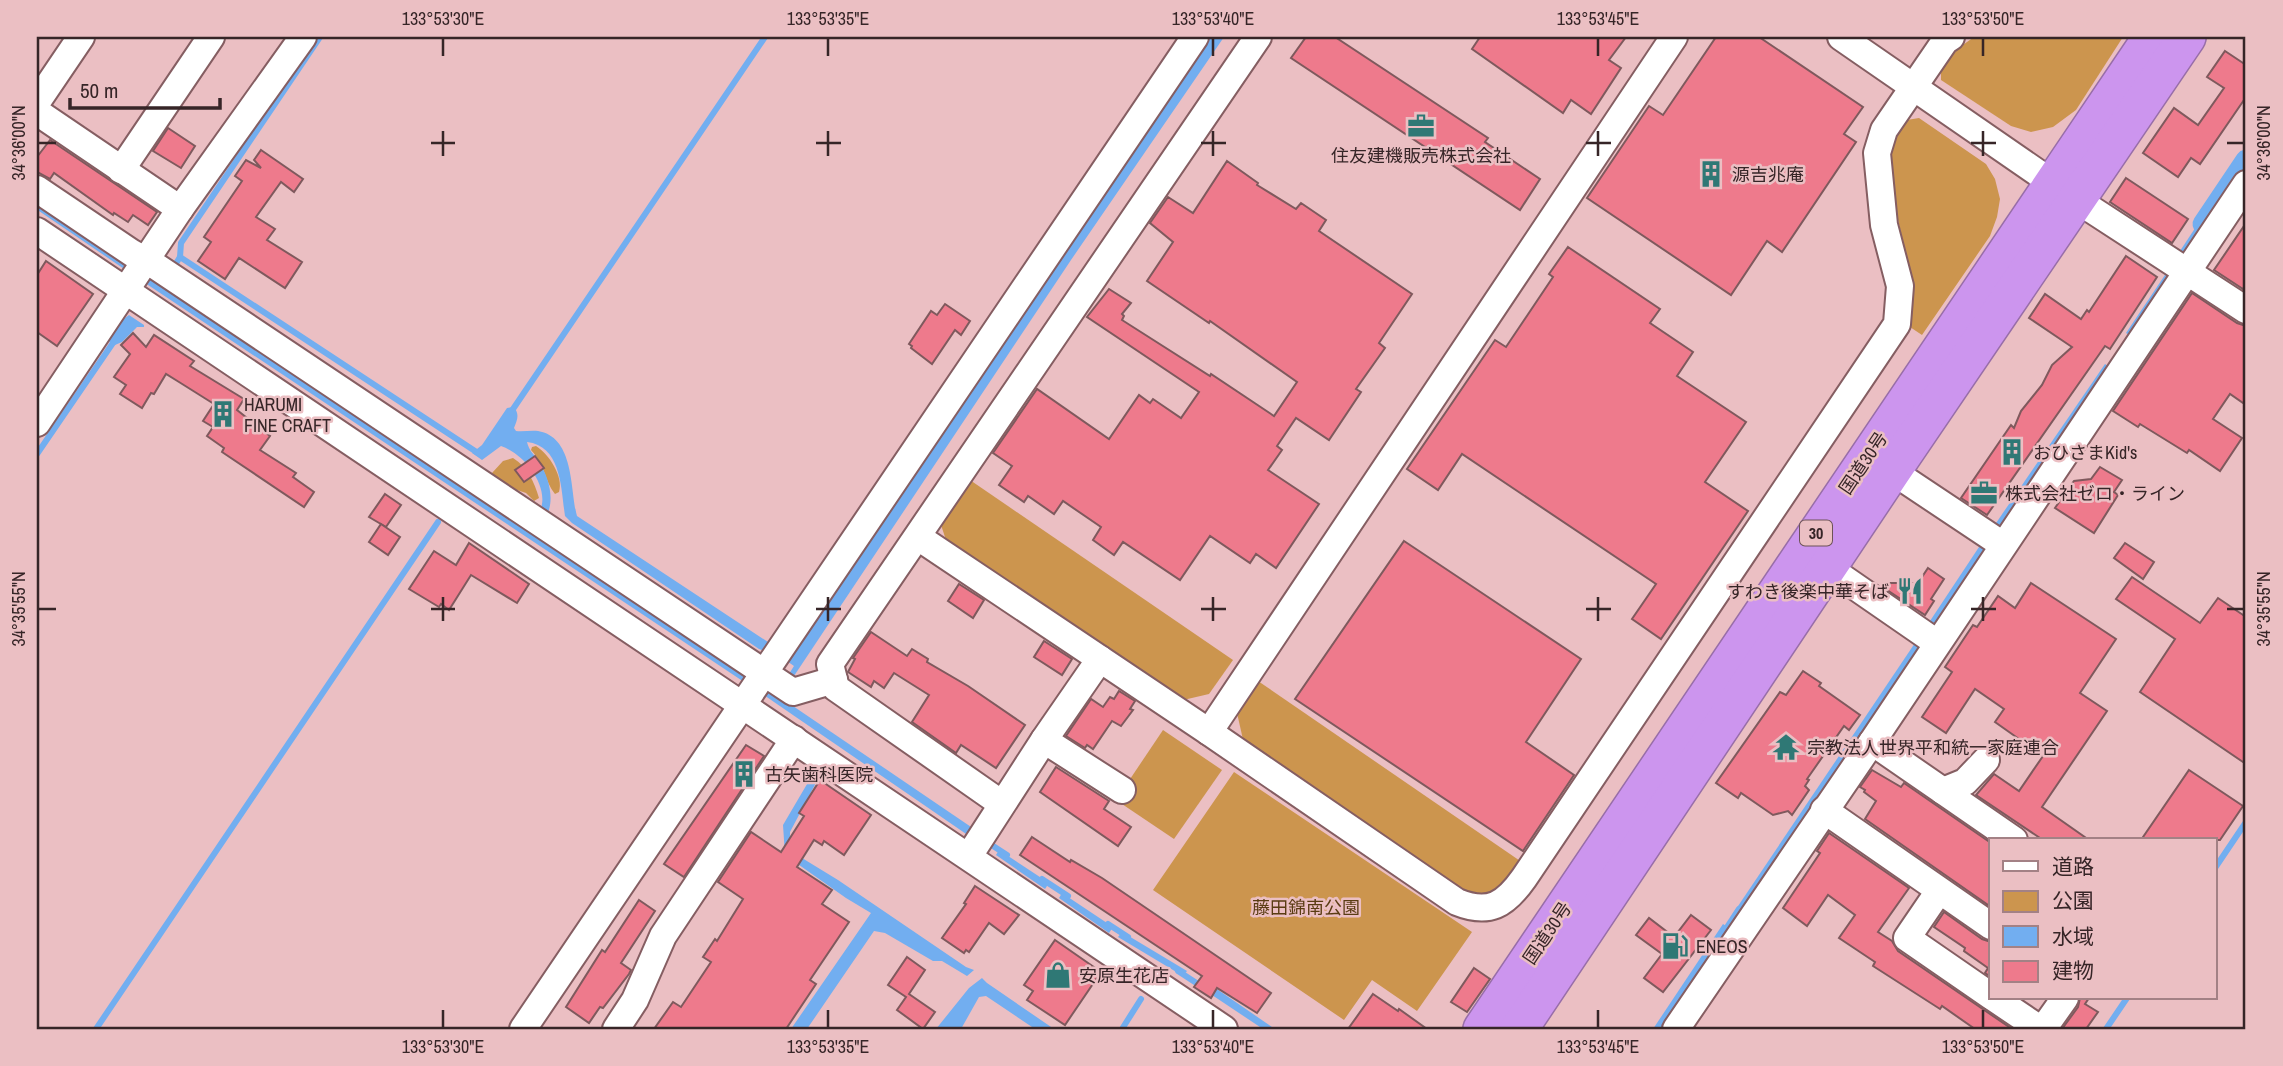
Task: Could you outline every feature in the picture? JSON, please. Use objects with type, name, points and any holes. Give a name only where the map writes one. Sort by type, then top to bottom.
[{"type":"highway","name":"国道30号","points":[[1520,1029],[1892,471],[2065,191],[2152,37]]},
{"type":"highway","name":"国道30号","points":[[1482,1029],[2065,191],[2187,37]]},
{"type":"street","points":[[37,102],[81,37]]},
{"type":"street","points":[[121,170],[211,37]]},
{"type":"street","points":[[37,424],[180,209],[303,37]]},
{"type":"street","points":[[523,1029],[1195,37]]},
{"type":"street","points":[[1002,804],[836,688],[830,664],[1258,37]]},
{"type":"street","points":[[1209,732],[1674,37]]},
{"type":"street","points":[[1841,37],[2065,191],[2246,310]]},
{"type":"street","points":[[918,537],[1457,902],[1472,908],[1488,908],[1505,902],[1532,867],[1897,324],[1900,286],[1884,225],[1877,153],[1884,130],[1945,41],[1951,37]]},
{"type":"street","points":[[37,112],[180,209]]},
{"type":"street","points":[[1676,1029],[1937,643],[1995,540],[2246,184]]},
{"type":"street","points":[[37,190],[136,275],[754,687],[793,692],[834,680]]},
{"type":"street","points":[[37,231],[136,275],[754,687],[794,739],[976,845],[1224,1029]]},
{"type":"street","points":[[1892,471],[1995,540]]},
{"type":"street","points":[[1827,567],[1937,643]]},
{"type":"street","points":[[976,845],[1100,659]]},
{"type":"street","points":[[615,1029],[635,1000],[663,936],[794,739]]},
{"type":"street","points":[[1044,740],[1122,790]]},
{"type":"street","points":[[1872,742],[2011,838]]},
{"type":"street","points":[[1943,791],[1965,782],[1986,760]]},
{"type":"street","points":[[1824,810],[1989,925]]},
{"type":"street","points":[[1939,891],[1907,938],[1989,995]]},
{"type":"street","points":[[1997,1000],[2041,1029],[2063,1000]]},
{"type":"green space","points":[[1974,37],[2123,37],[2076,110],[2053,127],[2031,132],[2011,126],[1941,80],[1941,67]]},
{"type":"green space","points":[[1919,118],[1986,164],[1995,179],[2000,199],[1990,236],[1922,335],[1907,325],[1913,287],[1895,206],[1891,155],[1896,138],[1907,120]]},
{"type":"green space","points":[[536,446],[550,460],[557,473],[560,486],[559,492],[555,494],[540,462],[531,450]]},
{"type":"green space","points":[[513,458],[523,466],[533,481],[539,498],[534,501],[526,493],[496,483],[492,473],[503,461]]},
{"type":"green space","points":[[967,478],[1233,660],[1209,694],[1179,701],[948,546],[939,519]]},
{"type":"green space","points":[[1258,681],[1526,865],[1504,896],[1470,899],[1244,744],[1237,713]]},
{"type":"green space","points":[[1163,730],[1222,770],[1174,839],[1116,800]]},
{"type":"green space","name":"藤田錦南公園","points":[[1234,772],[1472,932],[1417,1011],[1372,980],[1344,1020],[1153,890]]},
{"type":"water","points":[[1208,37],[1224,37],[1071,260],[792,679],[787,677],[794,666],[784,659]]},
{"type":"water","points":[[2246,152],[2246,169],[2234,187],[2227,182]]},
{"type":"water","points":[[2215,198],[2221,202],[2184,258],[2178,254]]},
{"type":"water","points":[[2169,269],[2175,274],[2133,337],[2126,333]]},
{"type":"water","points":[[129,315],[144,327],[137,327],[122,342],[115,345],[108,341],[121,321]]},
{"type":"water","points":[[2105,364],[2112,369],[2001,531],[1994,526]]},
{"type":"water","points":[[514,407],[517,415],[514,428],[516,431],[538,431],[550,435],[559,443],[569,466],[577,516],[774,646],[765,651],[759,649],[572,523],[565,516],[558,471],[553,460],[539,445],[527,442],[548,482],[551,497],[545,518],[539,513],[542,494],[539,483],[519,456],[501,446],[482,460],[472,453],[482,445],[507,408]]},
{"type":"water","points":[[1981,544],[1988,549],[1938,622],[1928,624]]},
{"type":"water","points":[[1917,640],[1923,644],[1740,916],[1732,915]]},
{"type":"water","points":[[765,687],[977,831],[972,838],[761,693]]},
{"type":"water","points":[[815,775],[819,777],[790,832],[790,848],[974,970],[967,976],[942,961],[933,961],[885,933],[874,931],[807,1029],[791,1029],[871,913],[785,855],[783,825]]},
{"type":"water","points":[[999,850],[1049,883],[1045,889],[996,855]]},
{"type":"water","points":[[1062,893],[1113,927],[1109,933],[1059,898]]},
{"type":"water","points":[[1723,924],[1729,931],[1663,1029],[1653,1029]]},
{"type":"water","points":[[1122,932],[1187,971],[1183,976],[1118,937]]},
{"type":"water","points":[[982,978],[1054,1029],[1035,1029],[986,996],[979,997],[961,1029],[936,1029],[969,988]]},
{"type":"water","points":[[1197,982],[1208,983],[1272,1027],[1263,1029]]},
{"type":"building","points":[[1306,37],[1335,37],[1488,138],[1485,142],[1540,179],[1520,210],[1291,58]]},
{"type":"building","points":[[1480,37],[1626,37],[1609,60],[1621,68],[1591,114],[1571,100],[1563,113],[1472,49]]},
{"type":"building","name":"源吉兆庵","points":[[1716,37],[1759,37],[1863,107],[1844,134],[1856,142],[1782,252],[1767,241],[1731,295],[1587,198],[1649,106],[1663,115]]},
{"type":"building","points":[[2225,51],[2246,65],[2246,97],[2200,164],[2191,158],[2178,177],[2143,153],[2174,108],[2198,125],[2224,88],[2207,77]]},
{"type":"building","points":[[168,128],[195,146],[181,168],[153,151]]},
{"type":"building","points":[[50,140],[157,212],[148,225],[133,215],[128,222],[114,213],[113,215],[54,173],[50,179],[37,172],[37,157]]},
{"type":"building","points":[[261,150],[303,179],[294,192],[281,182],[256,217],[275,229],[267,240],[302,262],[285,288],[239,258],[225,279],[198,261],[211,242],[204,237],[242,181],[235,176],[246,160],[261,168],[254,160]]},
{"type":"building","points":[[1227,161],[1258,183],[1257,185],[1296,209],[1301,203],[1326,220],[1319,231],[1412,294],[1379,343],[1385,348],[1356,389],[1361,392],[1329,440],[1296,418],[1277,446],[1282,450],[1268,470],[1319,504],[1276,568],[1256,554],[1250,563],[1210,536],[1180,580],[1123,542],[1114,555],[1093,540],[1101,527],[1063,501],[1054,514],[1028,496],[1024,502],[999,485],[1012,466],[993,453],[1037,389],[1109,439],[1139,395],[1150,403],[1153,399],[1181,418],[1199,392],[1087,317],[1109,289],[1131,303],[1122,314],[1122,320],[1274,416],[1297,382],[1147,281],[1173,242],[1150,223],[1168,197],[1193,213]]},
{"type":"building","points":[[2126,178],[2188,219],[2172,243],[2110,202]]},
{"type":"building","points":[[2246,223],[2246,284],[2243,289],[2214,270]]},
{"type":"building","points":[[1568,247],[1660,309],[1650,323],[1693,352],[1677,376],[1746,422],[1705,482],[1748,511],[1661,639],[1632,619],[1656,584],[1462,454],[1438,490],[1407,469],[1495,340],[1506,347],[1553,277],[1549,274]]},
{"type":"building","points":[[2126,256],[2157,277],[2110,349],[2105,346],[1987,515],[1961,498],[2011,425],[2014,428],[2021,411],[2042,385],[2052,365],[2072,347],[2029,318],[2045,294],[2081,319],[2087,310],[2089,312]]},
{"type":"building","points":[[46,261],[93,294],[57,346],[37,332],[37,275]]},
{"type":"building","points":[[2192,293],[2237,323],[2246,326],[2246,405],[2230,394],[2213,419],[2242,438],[2220,471],[2189,450],[2187,453],[2113,411]]},
{"type":"building","points":[[945,304],[970,321],[961,335],[955,330],[932,364],[909,344],[931,311],[937,315]]},
{"type":"building","points":[[133,333],[146,347],[154,335],[194,361],[190,366],[244,399],[237,410],[270,436],[260,450],[296,473],[293,477],[314,492],[304,507],[222,452],[224,448],[207,436],[213,427],[203,421],[214,404],[166,374],[142,408],[120,394],[126,385],[114,377],[130,354],[121,345]]},
{"type":"building","points":[[535,456],[544,468],[524,482],[515,470]]},
{"type":"building","points":[[2100,467],[2122,480],[2114,492],[2118,495],[2094,533],[2055,508],[2074,481],[2091,479]]},
{"type":"building","points":[[385,494],[401,505],[386,527],[369,517]]},
{"type":"building","points":[[381,524],[400,537],[388,555],[369,542]]},
{"type":"building","points":[[1404,541],[1581,659],[1526,742],[1574,775],[1523,851],[1295,699]]},
{"type":"building","points":[[469,543],[529,584],[517,603],[471,575],[449,610],[409,589],[434,551],[456,565]]},
{"type":"building","points":[[2125,543],[2154,562],[2143,579],[2114,558]]},
{"type":"building","name":"すわき後楽中華そば","points":[[1928,568],[1944,579],[1931,599],[1934,601],[1925,615],[1884,588],[1885,583],[1918,583]]},
{"type":"building","points":[[2132,577],[2200,623],[2218,598],[2246,617],[2246,764],[2140,692],[2175,639],[2116,599]]},
{"type":"building","points":[[2031,583],[2116,639],[2080,693],[2107,711],[2042,807],[2086,838],[2040,838],[1976,795],[1994,774],[2019,791],[2043,756],[1995,722],[2004,709],[1975,689],[1946,733],[1922,717],[1952,672],[1945,667],[1973,625],[1977,627],[1998,596],[2015,608]]},
{"type":"building","points":[[959,584],[984,600],[973,618],[948,601]]},
{"type":"building","points":[[871,632],[907,656],[912,649],[928,659],[927,662],[1025,725],[996,768],[961,745],[956,753],[912,722],[929,695],[894,673],[884,688],[874,681],[871,687],[848,672],[855,659],[853,658]]},
{"type":"building","points":[[1044,641],[1072,659],[1062,675],[1034,657]]},
{"type":"building","name":"宗教法人世界平和統一家庭連合","points":[[1803,671],[1860,715],[1849,730],[1844,726],[1807,779],[1809,780],[1805,786],[1809,790],[1792,815],[1788,811],[1773,815],[1741,793],[1738,798],[1716,783],[1780,692],[1786,695]]},
{"type":"building","points":[[1119,691],[1135,701],[1130,709],[1133,710],[1121,726],[1112,721],[1093,749],[1087,745],[1085,748],[1066,736],[1091,699],[1103,707],[1110,697],[1114,699]]},
{"type":"building","points":[[746,745],[764,756],[684,877],[664,864]]},
{"type":"building","points":[[1056,767],[1109,801],[1104,809],[1131,827],[1118,846],[1040,792]]},
{"type":"building","points":[[1872,770],[1901,787],[1904,783],[1989,842],[1989,906],[1865,819],[1876,801],[1860,787]]},
{"type":"building","points":[[2189,770],[2243,806],[2220,840],[2142,838]]},
{"type":"building","points":[[820,780],[871,815],[844,855],[824,841],[822,845],[814,840],[797,867],[832,890],[822,904],[849,922],[810,980],[816,984],[786,1029],[654,1029],[673,1002],[681,1007],[711,962],[703,957],[715,939],[717,941],[743,899],[718,882],[751,832],[781,852],[804,816],[799,813]]},
{"type":"building","points":[[1829,833],[1909,888],[1878,932],[1892,941],[1898,951],[2012,1029],[1975,1029],[1942,1006],[1940,1009],[1873,966],[1875,962],[1839,938],[1855,915],[1828,895],[1807,926],[1783,908],[1820,853],[1817,851]]},
{"type":"building","points":[[1032,837],[1070,862],[1071,860],[1102,878],[1271,993],[1257,1013],[1217,988],[1211,998],[1194,987],[1202,976],[1020,855]]},
{"type":"building","points":[[975,886],[1019,915],[1004,934],[989,923],[969,952],[966,950],[964,953],[942,938]]},
{"type":"building","points":[[639,900],[655,911],[621,963],[631,970],[629,974],[589,1023],[566,1007],[602,950],[605,952]]},
{"type":"building","points":[[1944,912],[1989,941],[1989,976],[1985,973],[1988,968],[1934,927]]},
{"type":"building","name":"ENEOS","points":[[1691,915],[1711,930],[1663,992],[1644,978],[1662,954],[1636,935],[1649,918],[1674,937]]},
{"type":"building","name":"安原生花店","points":[[1055,940],[1101,972],[1065,1025],[1027,1000],[1033,991],[1024,985]]},
{"type":"building","points":[[907,957],[925,970],[909,994],[935,1012],[923,1029],[897,1010],[906,997],[888,985]]},
{"type":"building","points":[[1474,968],[1490,979],[1467,1012],[1451,1002]]},
{"type":"building","points":[[1373,994],[1398,1011],[1399,1009],[1427,1029],[1348,1029]]},
{"type":"building","points":[[2080,1000],[2088,1000],[2085,1004],[2098,1012],[2086,1029],[2062,1029],[2078,1007]]},
{"type":"waterway","points":[[175,265],[180,257],[181,243],[320,37]]},
{"type":"waterway","points":[[511,412],[765,37]]},
{"type":"waterway","points":[[2203,224],[2246,160]]},
{"type":"waterway","points":[[37,206],[131,270]]},
{"type":"waterway","points":[[180,257],[478,453]]},
{"type":"waterway","points":[[143,278],[751,683]]},
{"type":"waterway","points":[[37,454],[117,337]]},
{"type":"waterway","points":[[96,1029],[438,522]]},
{"type":"waterway","points":[[2216,867],[2246,822]]},
{"type":"waterway","points":[[987,842],[1007,855]]},
{"type":"waterway","points":[[1042,879],[1068,896]]},
{"type":"waterway","points":[[1724,932],[1739,909]]},
{"type":"waterway","points":[[1108,924],[1128,937]]},
{"type":"waterway","points":[[1178,971],[1201,986]]},
{"type":"waterway","points":[[1122,1029],[1141,999]]},
{"type":"waterway","points":[[2106,1029],[2126,1000]]},
{"type":"place","name":"住友建機販売株式会社","points":[[1421,126]]},
{"type":"place","name":"源吉兆庵","points":[[1711,174]]},
{"type":"place","name":"HARUMI FINE CRAFT","points":[[223,414]]},
{"type":"place","name":"おひさまKid's","points":[[2012,452]]},
{"type":"place","name":"株式会社ゼロ・ライン","points":[[1984,493]]},
{"type":"place","name":"すわき後楽中華そば","points":[[1910,591]]},
{"type":"place","name":"宗教法人世界平和統一家庭連合","points":[[1786,747]]},
{"type":"place","name":"古矢歯科医院","points":[[744,774]]},
{"type":"place","name":"ENEOS","points":[[1675,946]]},
{"type":"place","name":"安原生花店","points":[[1058,975]]}]
